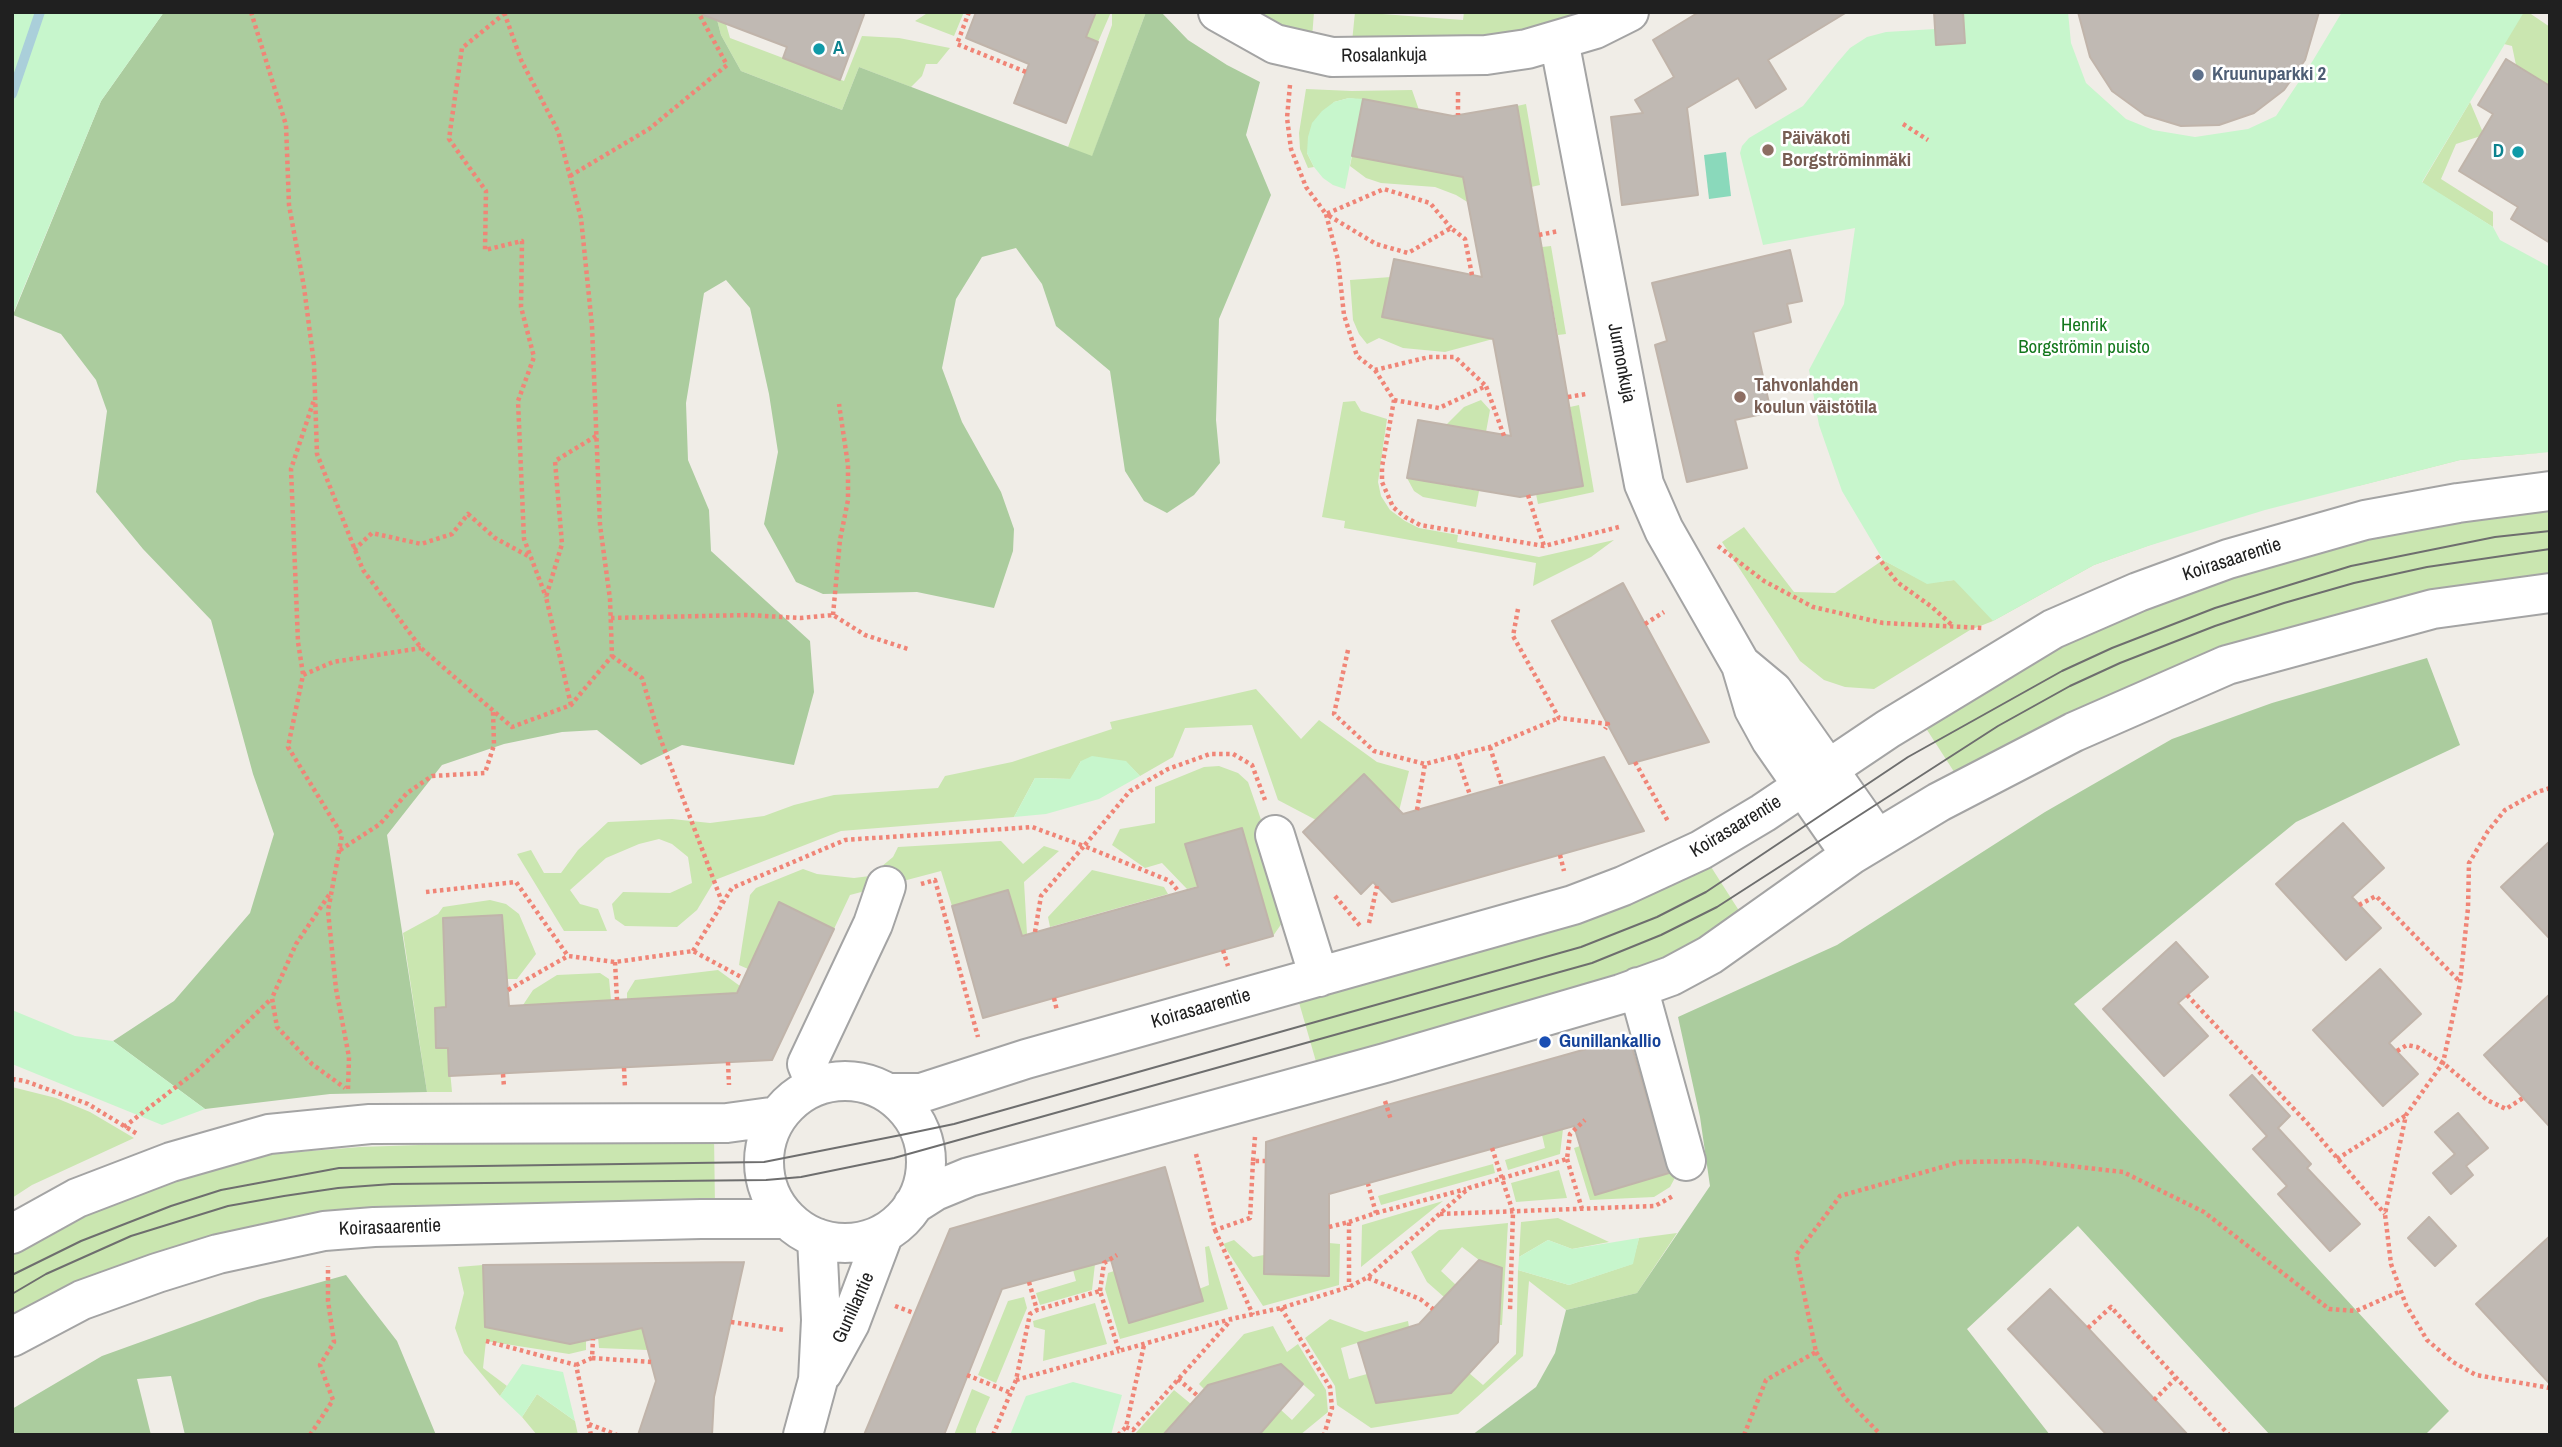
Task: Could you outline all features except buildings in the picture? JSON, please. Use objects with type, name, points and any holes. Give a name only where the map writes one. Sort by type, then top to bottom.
[{"type":"street","name":"Rosalankuja","points":[[1218,12],[1275,44],[1332,57],[1486,55],[1527,49],[1595,29],[1629,12]]},
{"type":"street","name":"Jurmonkuja","points":[[1559,40],[1644,484],[1664,530],[1741,665],[1754,709],[1771,740],[1815,778],[1864,847]]},
{"type":"street","name":"Koirasaarentie","points":[[888,1093],[922,1093],[1026,1059],[1573,905],[1623,886],[1701,850],[1888,729],[2053,629],[2138,592],[2228,559],[2365,520],[2458,503],[2550,491]]},
{"type":"street","points":[[913,1205],[934,1191],[969,1177],[1385,1063],[1671,976],[1710,955],[1864,847],[1938,802],[2074,732],[2227,665],[2433,609],[2550,593]]},
{"type":"street","points":[[1275,835],[1319,977]]},
{"type":"street","points":[[816,1086],[807,1064],[873,924],[898,886]]},
{"type":"street","points":[[1638,987],[1686,1161]]},
{"type":"street","points":[[845,1081],[874,1086],[888,1093],[912,1116],[923,1140],[924,1179],[913,1205],[900,1221],[884,1233],[862,1241],[840,1242],[802,1228],[774,1201],[764,1171],[767,1138],[778,1116],[801,1093],[816,1086],[845,1081]]},
{"type":"street","points":[[12,1234],[77,1198],[172,1162],[269,1134],[370,1124],[727,1123],[778,1116]]},
{"type":"street","name":"Koirasaarentie","points":[[12,1337],[82,1300],[157,1273],[218,1254],[324,1231],[374,1227],[701,1219],[802,1228]]},
{"type":"street","name":"Gunillantie","points":[[802,1228],[821,1320],[818,1380],[803,1435]]},
{"type":"street","name":"Gunillantie","points":[[818,1380],[850,1323],[884,1233]]},
{"type":"path","points":[[251,12],[286,125],[289,205],[314,364],[317,454],[363,570],[421,648],[512,727],[571,705],[612,656],[610,599],[600,524],[592,327],[581,218],[558,131],[521,61],[504,13],[462,48],[449,139],[486,191],[485,250],[522,241],[521,307],[534,357],[518,401],[524,539],[546,597],[571,705]]},
{"type":"path","points":[[570,176],[649,130],[727,65],[698,12]]},
{"type":"path","points":[[969,12],[957,44],[1026,72]]},
{"type":"path","points":[[1291,80],[1287,118],[1291,149],[1306,187],[1326,215],[1338,260],[1344,315],[1357,356],[1375,370],[1394,400],[1382,482],[1393,506],[1420,525],[1544,546],[1619,527]]},
{"type":"path","points":[[1458,80],[1458,115]]},
{"type":"path","points":[[1903,124],[1928,140]]},
{"type":"path","points":[[1326,215],[1384,189],[1430,203],[1451,228],[1465,239],[1472,275]]},
{"type":"path","points":[[1326,215],[1376,244],[1408,253],[1451,228]]},
{"type":"path","points":[[1539,235],[1559,231]]},
{"type":"path","points":[[1375,370],[1429,357],[1455,357],[1486,386],[1504,436]]},
{"type":"path","points":[[1394,400],[1439,408],[1486,386]]},
{"type":"path","points":[[1568,397],[1586,394]]},
{"type":"path","points":[[272,998],[278,1027],[312,1064],[348,1091],[349,1057],[336,989],[328,911],[342,835],[288,747],[303,675],[298,642],[291,469],[315,396]]},
{"type":"path","points":[[834,615],[840,540],[848,500],[848,465],[839,404]]},
{"type":"path","points":[[546,597],[562,544],[555,461],[596,435]]},
{"type":"path","points":[[1528,495],[1544,546]]},
{"type":"path","points":[[354,550],[372,533],[421,544],[442,538],[452,534],[468,514],[495,538],[530,557]]},
{"type":"path","points":[[1714,543],[1764,581],[1814,607],[1883,623],[1989,628]]},
{"type":"path","points":[[1877,556],[1897,582],[1933,607],[1953,626]]},
{"type":"path","points":[[1518,609],[1513,636],[1559,718]]},
{"type":"path","points":[[1645,624],[1664,612]]},
{"type":"path","points":[[611,618],[747,615],[800,618],[834,615],[865,635],[908,649]]},
{"type":"path","points":[[303,675],[333,662],[421,648]]},
{"type":"path","points":[[1348,650],[1334,714],[1374,751],[1426,764],[1490,747],[1559,718],[1608,724],[1605,729]]},
{"type":"path","points":[[612,656],[642,678],[659,735],[722,902]]},
{"type":"path","points":[[340,850],[380,824],[407,793],[432,776],[485,773],[494,745],[493,711]]},
{"type":"path","points":[[1490,747],[1502,786]]},
{"type":"path","points":[[1035,932],[1041,896],[1130,791],[1168,769],[1210,754],[1233,754],[1252,765],[1275,835]]},
{"type":"path","points":[[1457,756],[1470,795]]},
{"type":"path","points":[[1635,762],[1675,834]]},
{"type":"path","points":[[1417,810],[1426,764]]},
{"type":"path","points":[[2337,1159],[2406,1115],[2443,1063],[2460,983],[2468,908],[2469,863],[2488,831],[2505,810],[2537,792],[2550,788]]},
{"type":"path","points":[[693,951],[732,888],[845,840],[1032,827],[1170,881],[1179,892]]},
{"type":"path","points":[[1560,855],[1565,875]]},
{"type":"path","points":[[898,886],[934,880],[980,1043]]},
{"type":"path","points":[[426,892],[516,882],[568,956]]},
{"type":"path","points":[[1327,887],[1366,933],[1377,886]]},
{"type":"path","points":[[124,1127],[198,1070],[272,998],[296,944],[332,891]]},
{"type":"path","points":[[2360,905],[2376,897],[2460,983]]},
{"type":"path","points":[[508,990],[568,956],[615,962],[693,951],[743,978]]},
{"type":"path","points":[[615,962],[617,1000]]},
{"type":"path","points":[[2187,995],[2300,1115],[2385,1214]]},
{"type":"path","points":[[2396,1051],[2407,1045],[2417,1047],[2443,1063],[2487,1100],[2506,1109],[2523,1098]]},
{"type":"path","points":[[728,1062],[730,1097]]},
{"type":"path","points":[[624,1068],[625,1096]]},
{"type":"path","points":[[12,1079],[25,1081],[88,1104],[144,1138]]},
{"type":"path","points":[[1381,1091],[1391,1120]]},
{"type":"path","points":[[2406,1115],[2385,1214],[2391,1264],[2406,1306],[2427,1340],[2453,1362],[2476,1375],[2550,1388]]},
{"type":"path","points":[[1581,1209],[1567,1159],[1570,1134],[1585,1120]]},
{"type":"path","points":[[1215,1230],[1250,1218],[1255,1135]]},
{"type":"path","points":[[1192,1143],[1215,1230],[1253,1315]]},
{"type":"path","points":[[1492,1148],[1513,1212],[1510,1311]]},
{"type":"path","points":[[1329,1227],[1567,1159]]},
{"type":"path","points":[[1252,1161],[1265,1161]]},
{"type":"path","points":[[1439,1214],[1656,1206],[1671,1199],[1688,1176],[1686,1161]]},
{"type":"path","points":[[1881,1435],[1845,1398],[1816,1352],[1796,1255],[1840,1196],[1960,1162],[2026,1161],[2123,1172],[2204,1212],[2329,1309],[2356,1311],[2401,1291]]},
{"type":"path","points":[[1368,1184],[1376,1213]]},
{"type":"path","points":[[1016,1380],[1349,1287],[1368,1277],[1469,1188]]},
{"type":"path","points":[[1349,1222],[1349,1287]]},
{"type":"path","points":[[1117,1255],[1104,1263],[1100,1291],[1119,1351]]},
{"type":"path","points":[[310,1435],[333,1400],[320,1365],[334,1342],[328,1301],[327,1256]]},
{"type":"path","points":[[1368,1277],[1420,1299],[1433,1309]]},
{"type":"path","points":[[1029,1282],[1037,1310]]},
{"type":"path","points":[[993,1435],[1016,1380],[1030,1314],[1100,1291]]},
{"type":"path","points":[[2088,1328],[2111,1307],[2228,1435]]},
{"type":"path","points":[[1281,1308],[1330,1387],[1332,1408],[1324,1435]]},
{"type":"path","points":[[1125,1427],[1133,1430],[1231,1319]]},
{"type":"path","points":[[731,1322],[788,1331]]},
{"type":"path","points":[[592,1358],[593,1339]]},
{"type":"path","points":[[486,1341],[576,1365],[592,1358],[651,1362]]},
{"type":"path","points":[[1118,1435],[1125,1427],[1144,1344]]},
{"type":"path","points":[[1744,1435],[1766,1380],[1816,1352]]},
{"type":"path","points":[[576,1365],[591,1435]]},
{"type":"path","points":[[967,1375],[1011,1393]]},
{"type":"path","points":[[2154,1399],[2176,1378]]},
{"type":"path","points":[[1178,1379],[1198,1396]]},
{"type":"path","points":[[589,1424],[617,1435]]},
{"type":"green space","points":[[12,12],[164,12],[101,101],[12,316]]},
{"type":"green space","points":[[164,12],[715,12],[721,35],[741,71],[842,110],[859,67],[1092,156],[1146,12],[1161,12],[1188,40],[1260,82],[1246,135],[1271,195],[1219,319],[1216,420],[1220,463],[1194,495],[1167,513],[1144,501],[1125,471],[1110,371],[1056,326],[1042,284],[1016,248],[982,257],[956,299],[942,368],[962,422],[1001,492],[1014,529],[1013,551],[994,608],[917,592],[823,594],[796,582],[764,524],[778,452],[769,394],[750,308],[726,280],[704,293],[686,403],[688,460],[709,510],[711,551],[810,641],[814,692],[794,765],[682,745],[641,765],[597,730],[562,732],[504,744],[442,765],[387,835],[427,1092],[330,1094],[205,1109],[113,1041],[174,1001],[250,913],[274,834],[253,774],[211,620],[143,549],[96,492],[107,411],[96,380],[61,334],[13,315],[101,101]]},
{"type":"green space","points":[[715,12],[730,12],[726,24],[730,38],[844,81],[862,36],[899,38],[950,48],[937,64],[926,64],[922,76],[911,87],[859,67],[842,110],[741,71],[721,35]]},
{"type":"green space","points":[[929,12],[964,12],[954,36],[915,21]]},
{"type":"green space","points":[[1096,12],[1111,12],[1098,42],[1086,37]]},
{"type":"green space","points":[[1112,12],[1146,12],[1092,157],[1068,147],[1112,25]]},
{"type":"green space","points":[[1246,12],[1314,12],[1312,38]]},
{"type":"green space","points":[[1355,12],[1463,20],[1464,12],[1584,12],[1538,27],[1476,37],[1352,42]]},
{"type":"green space","name":"Henrik Borgströmin puisto","points":[[1963,12],[2068,12],[2071,43],[2086,83],[2126,119],[2153,130],[2195,137],[2248,129],[2276,116],[2342,12],[2524,12],[2422,182],[2493,227],[2500,240],[2550,267],[2550,452],[2460,460],[2265,510],[2094,565],[1993,621],[1954,580],[1927,584],[1883,560],[1842,491],[1819,425],[1809,370],[1844,304],[1855,228],[1763,245],[1740,153],[1749,138],[1803,106],[1850,48],[1867,37],[1886,32],[1935,29],[1937,45],[1965,43]]},
{"type":"green space","points":[[2469,12],[2528,12],[2550,27],[2550,86],[2516,65],[2512,46],[2504,44]]},
{"type":"green space","points":[[1306,89],[1412,90],[1419,110],[1349,98],[1334,102],[1307,153],[1314,167],[1308,168],[1300,149],[1299,133]]},
{"type":"green space","points":[[1349,98],[1363,99],[1345,189],[1323,178],[1307,153],[1312,123],[1334,102]]},
{"type":"green space","points":[[2470,102],[2484,135],[2456,144],[2441,179],[2493,212],[2493,227],[2422,183]]},
{"type":"green space","points":[[1526,104],[1540,185],[1531,187],[1517,106]]},
{"type":"green space","points":[[1726,152],[1731,196],[1709,199],[1704,155]]},
{"type":"green space","points":[[1352,156],[1463,177],[1469,203],[1435,187],[1381,183],[1366,178],[1350,166]]},
{"type":"green space","points":[[1551,246],[1566,334],[1558,335],[1542,247]]},
{"type":"green space","points":[[1391,277],[1383,317],[1493,339],[1445,352],[1403,348],[1379,338],[1367,344],[1353,320],[1350,280]]},
{"type":"green space","points":[[1481,400],[1490,410],[1486,432],[1446,425],[1464,407]]},
{"type":"green space","points":[[1355,401],[1361,411],[1387,419],[1378,482],[1381,496],[1390,510],[1405,521],[1419,528],[1458,535],[1457,542],[1539,557],[1614,540],[1591,557],[1533,586],[1536,563],[1344,528],[1345,521],[1322,517],[1343,402]]},
{"type":"green space","points":[[1579,405],[1594,492],[1538,504],[1536,494],[1583,485],[1570,407]]},
{"type":"green space","points":[[2550,452],[2460,460],[2358,486],[2336,479],[2094,565],[1993,621],[1970,630],[1874,689],[1845,687],[1824,680],[1800,661],[1722,542],[1744,527],[1794,592],[1835,593],[1883,560],[1927,583],[1954,580],[1999,598],[2271,472]]},
{"type":"green space","points":[[1407,478],[1479,491],[1476,507],[1423,497],[1414,491]]},
{"type":"green space","points":[[2550,501],[2550,582],[2495,589],[1960,781],[1920,719],[1991,674],[2272,556]]},
{"type":"green space","points":[[2427,658],[2460,745],[2296,822],[2074,1004],[2449,1411],[2425,1435],[2270,1435],[2078,1226],[1967,1329],[2050,1435],[1472,1435],[1536,1387],[1555,1353],[1566,1310],[1637,1293],[1710,1186],[1700,1117],[1678,1017],[1837,945],[2045,812],[2172,739],[2272,703]]},
{"type":"green space","points":[[1256,689],[1301,739],[1319,720],[1377,762],[1409,771],[1399,811],[1316,820],[1278,800],[1252,725],[1185,728],[1173,757],[1140,776],[1125,761],[1081,761],[1071,779],[1035,778],[1014,817],[841,831],[715,880],[697,910],[677,927],[625,926],[615,919],[612,904],[623,892],[670,893],[692,883],[688,857],[672,844],[659,839],[606,858],[570,890],[580,904],[598,909],[607,931],[564,931],[517,854],[531,850],[544,873],[561,873],[578,850],[608,822],[672,819],[710,823],[764,816],[834,795],[938,788],[945,776],[1012,762],[1112,729],[1110,722]]},
{"type":"green space","points":[[1092,756],[1126,761],[1140,776],[1099,799],[1046,814],[1014,817],[1035,778],[1070,779],[1081,761]]},
{"type":"green space","points":[[1219,766],[1238,773],[1248,782],[1267,837],[1268,872],[1282,923],[1273,936],[1242,828],[1186,844],[1198,886],[1187,889],[1162,863],[1145,868],[1112,845],[1120,829],[1155,823],[1155,787],[1204,767]]},
{"type":"green space","points":[[1001,841],[1023,864],[1044,846],[1059,851],[1024,882],[1027,934],[1022,935],[1008,890],[952,906],[941,871],[850,895],[834,929],[779,903],[748,969],[739,965],[750,895],[756,888],[803,869],[817,874],[854,878],[870,876],[893,857],[898,847]]},
{"type":"green space","points":[[1706,859],[1745,920],[1673,963],[1319,1072],[1298,999]]},
{"type":"green space","points":[[1092,870],[1164,887],[1168,894],[1050,927],[1048,917]]},
{"type":"green space","points":[[490,900],[506,904],[519,914],[536,954],[517,979],[507,979],[502,915],[443,918],[446,1007],[435,1008],[436,1048],[448,1048],[452,1092],[427,1092],[403,933],[438,914],[443,907]]},
{"type":"green space","points":[[718,970],[740,986],[736,993],[627,999],[627,993],[635,980]]},
{"type":"green space","points":[[600,973],[609,979],[611,1000],[523,1005],[533,990],[557,975]]},
{"type":"green space","points":[[12,1010],[75,1036],[113,1041],[205,1109],[162,1125],[12,1064]]},
{"type":"green space","points":[[1640,1034],[1678,1172],[1670,1187],[1654,1197],[1590,1200],[1574,1148],[1580,1146],[1595,1194],[1671,1172],[1631,1037]]},
{"type":"green space","points":[[12,1087],[56,1098],[90,1112],[134,1138],[32,1185],[12,1198]]},
{"type":"green space","points":[[1563,1129],[1560,1154],[1508,1170],[1505,1160],[1545,1148],[1542,1135]]},
{"type":"green space","points":[[714,1135],[715,1207],[401,1215],[12,1323],[12,1255],[65,1225],[124,1197],[192,1172],[260,1155],[360,1147]]},
{"type":"green space","points":[[1493,1164],[1495,1173],[1381,1205],[1378,1196]]},
{"type":"green space","points":[[1559,1170],[1567,1198],[1516,1202],[1511,1183]]},
{"type":"green space","points":[[1443,1201],[1361,1267],[1362,1225]]},
{"type":"green space","points":[[1558,1218],[1609,1242],[1572,1249],[1548,1240],[1519,1257],[1521,1222]]},
{"type":"green space","points":[[1508,1223],[1502,1325],[1499,1325],[1502,1268],[1479,1260],[1462,1247],[1441,1271],[1456,1285],[1444,1297],[1427,1282],[1411,1252],[1439,1230]]},
{"type":"green space","points":[[1677,1233],[1637,1293],[1566,1310],[1529,1281],[1523,1356],[1458,1414],[1371,1428],[1337,1405],[1335,1386],[1305,1338],[1330,1319],[1365,1332],[1408,1321],[1409,1327],[1341,1348],[1349,1379],[1367,1374],[1376,1403],[1451,1393],[1469,1373],[1483,1385],[1516,1354],[1518,1270],[1569,1285],[1632,1264],[1639,1238]]},
{"type":"green space","points":[[1639,1238],[1633,1264],[1569,1285],[1518,1270],[1519,1257],[1548,1240],[1572,1249]]},
{"type":"green space","points":[[1234,1240],[1253,1257],[1264,1255],[1264,1274],[1328,1276],[1329,1243],[1340,1244],[1339,1285],[1263,1306],[1223,1244]]},
{"type":"green space","points":[[1209,1246],[1228,1309],[1120,1339],[1105,1289],[1108,1273],[1114,1271],[1129,1323],[1203,1301],[1199,1289],[1209,1285],[1205,1247]]},
{"type":"green space","points":[[1095,1264],[1092,1290],[1040,1305],[1036,1293],[1076,1281],[1073,1270]]},
{"type":"green space","points":[[483,1265],[486,1327],[586,1340],[586,1350],[569,1354],[486,1341],[483,1368],[507,1386],[500,1396],[464,1353],[455,1328],[464,1293],[458,1267]]},
{"type":"green space","points":[[346,1275],[397,1341],[436,1435],[185,1435],[171,1376],[137,1379],[151,1435],[12,1435],[12,1409],[102,1356],[260,1299]]},
{"type":"green space","points":[[1024,1297],[1027,1308],[996,1383],[978,1375],[1008,1301]]},
{"type":"green space","points":[[1095,1303],[1107,1344],[1043,1361],[1045,1330],[1034,1327],[1033,1321]]},
{"type":"green space","points":[[1273,1326],[1287,1352],[1298,1344],[1326,1390],[1328,1412],[1300,1435],[1259,1435],[1281,1410],[1292,1420],[1315,1395],[1281,1365],[1204,1389],[1199,1384],[1244,1334]]},
{"type":"green space","points":[[642,1328],[648,1350],[599,1348],[598,1337]]},
{"type":"green space","points":[[522,1364],[563,1372],[575,1421],[537,1394],[522,1417],[500,1396]]},
{"type":"green space","points":[[1073,1382],[1122,1395],[1111,1435],[1010,1435],[1026,1396]]},
{"type":"green space","points":[[972,1389],[990,1397],[976,1435],[954,1435]]},
{"type":"green space","points":[[1174,1390],[1191,1404],[1163,1435],[1134,1435]]},
{"type":"green space","points":[[537,1394],[575,1421],[578,1435],[537,1435],[522,1417]]},
{"type":"waterway","points":[[12,94],[40,12]]},
{"type":"tram line","points":[[12,1275],[81,1241],[171,1206],[221,1190],[339,1168],[764,1162],[954,1124],[1581,947],[1657,917],[1706,892],[1908,757],[2062,671],[2112,648],[2215,608],[2351,566],[2495,537],[2550,531]]},
{"type":"tram line","points":[[12,1294],[46,1274],[131,1236],[228,1206],[284,1196],[392,1184],[766,1180],[801,1177],[894,1158],[1592,963],[1661,935],[1717,907],[1998,726],[2070,686],[2120,663],[2215,626],[2354,583],[2427,567],[2550,549]]},
{"type":"place","name":"A","points":[[819,49]]},
{"type":"place","name":"Kruunuparkki 2","points":[[2198,75]]},
{"type":"place","name":"Päiväkoti Borgströminmäki","points":[[1768,150]]},
{"type":"place","name":"D","points":[[2518,152]]},
{"type":"place","name":"Tahvonlahden koulun väistötila","points":[[1740,397]]},
{"type":"place","name":"Gunillankallio","points":[[1545,1042]]}]
